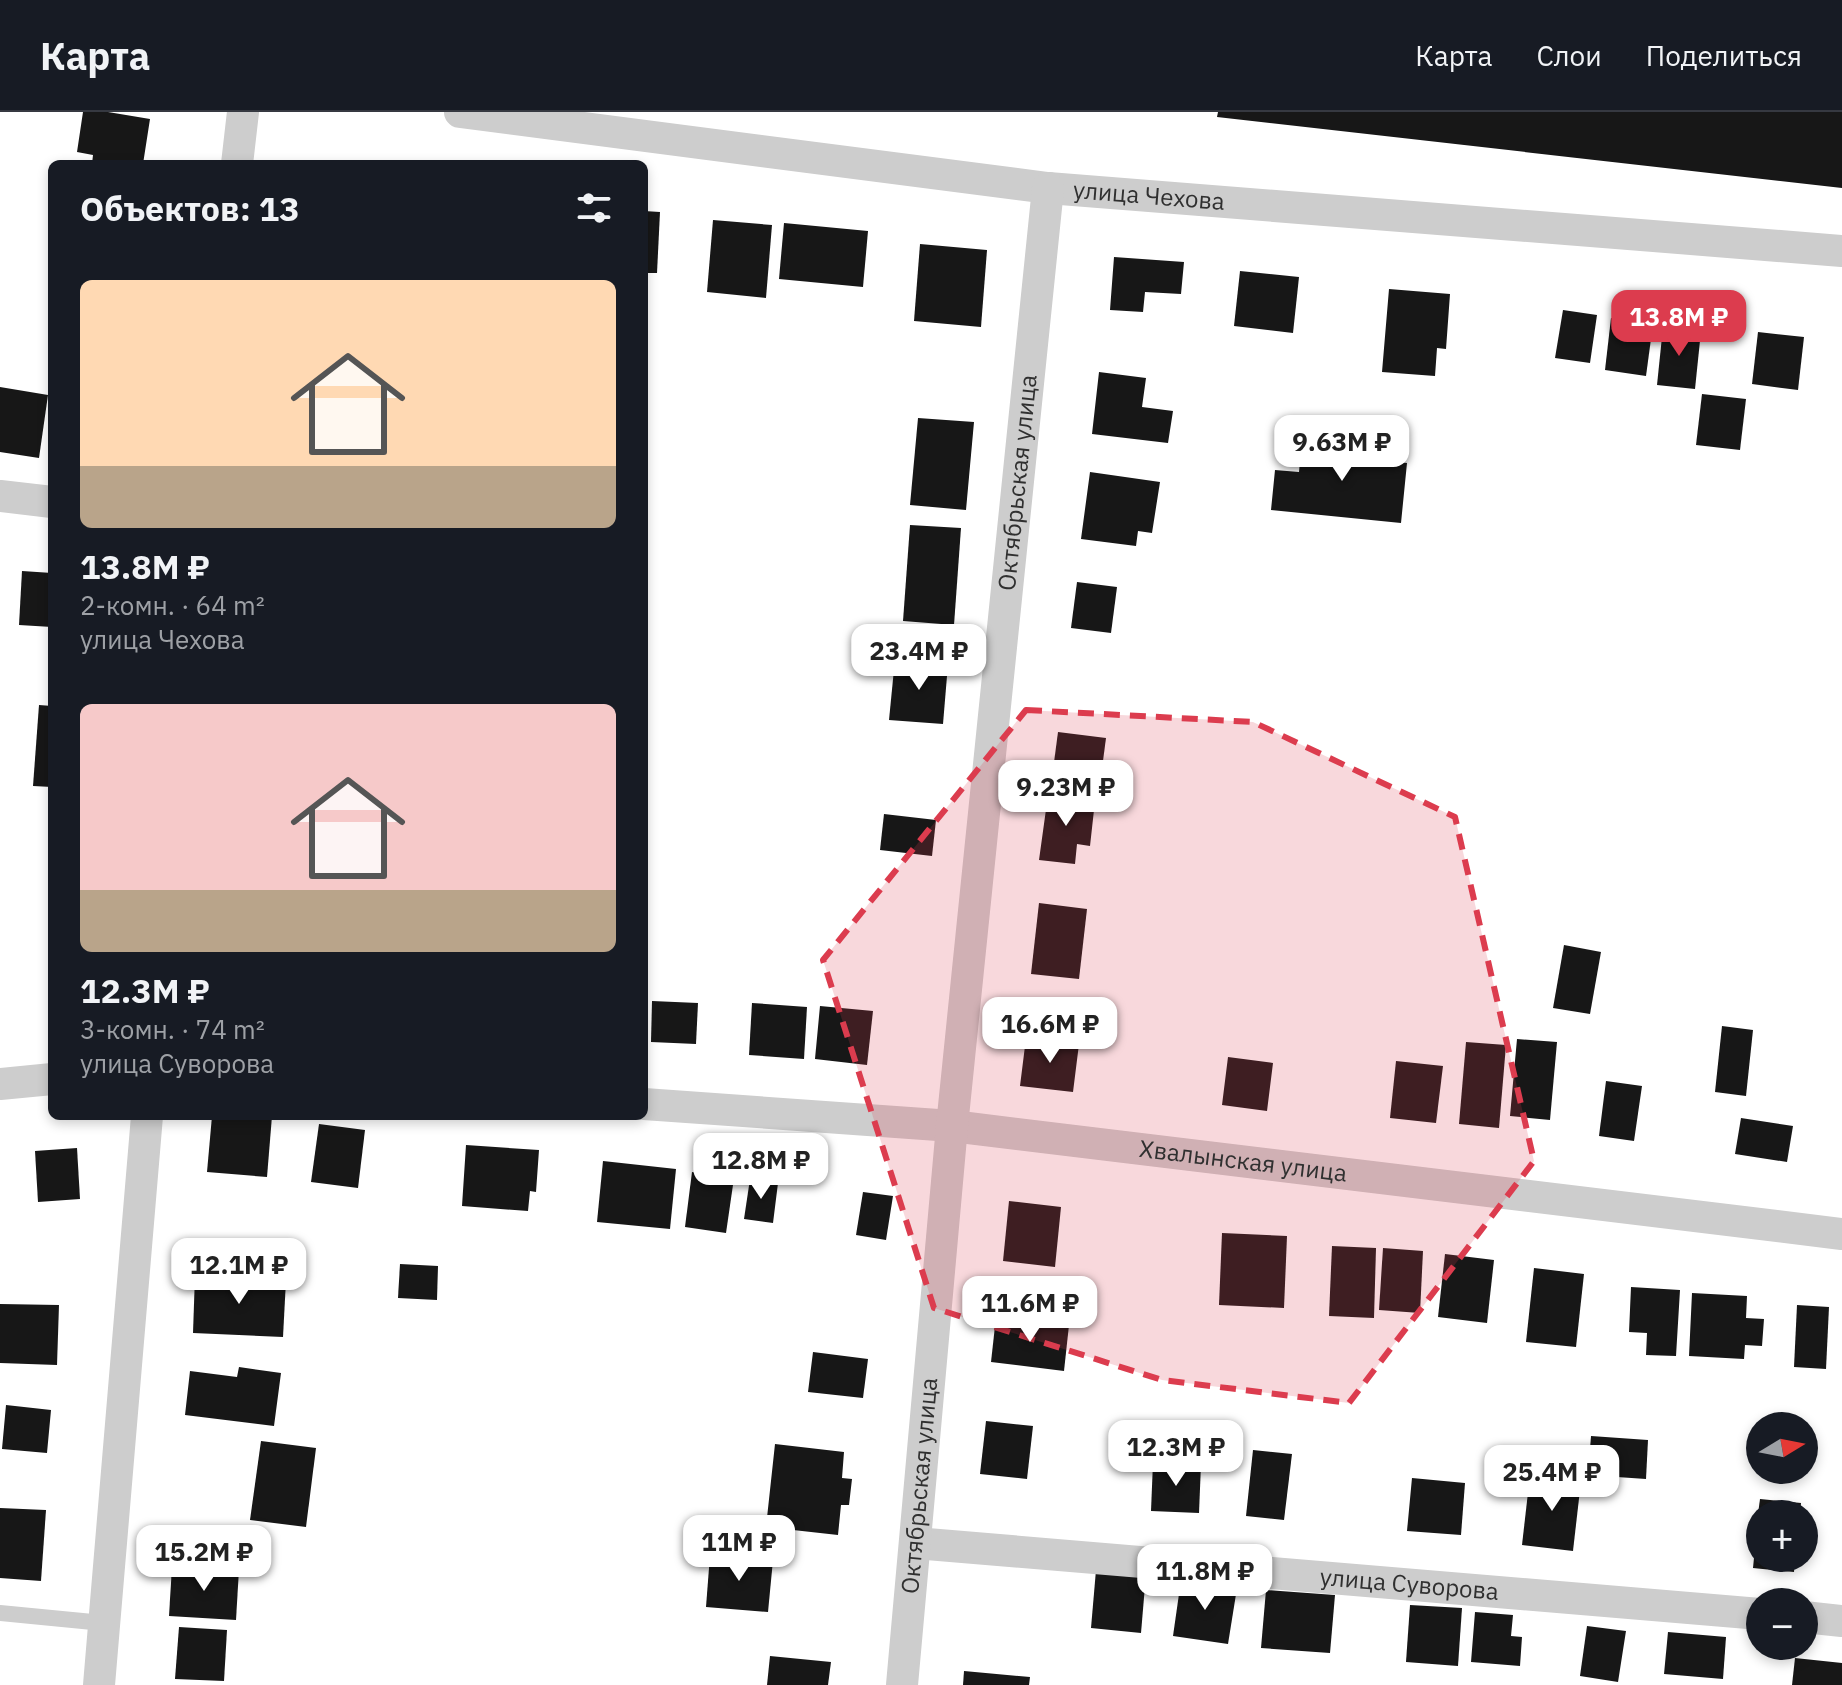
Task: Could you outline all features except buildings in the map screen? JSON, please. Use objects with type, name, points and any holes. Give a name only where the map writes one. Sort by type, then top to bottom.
[{"type":"street","points":[[237,160],[243,112]]},
{"type":"street","name":"улица Чехова","points":[[460,112],[1048,188],[1842,251]]},
{"type":"street","name":"Октябрьская улица","points":[[902,1685],[952,1126],[1048,188]]},
{"type":"street","points":[[0,496],[48,502]]},
{"type":"street","points":[[0,1084],[48,1079]]},
{"type":"street","name":"Хвалынская улица","points":[[648,1104],[952,1126],[1842,1234]]},
{"type":"street","points":[[99,1685],[147,1120]]},
{"type":"street","name":"улица Суворова","points":[[915,1543],[1746,1613]]},
{"type":"street","points":[[1818,1618],[1842,1621]]},
{"type":"lane","points":[[0,1613],[103,1623]]},
{"type":"highlighted area","points":[[1026,710],[1253,722],[1455,817],[1534,1161],[1349,1403],[1162,1380],[934,1308],[823,960]]}]
